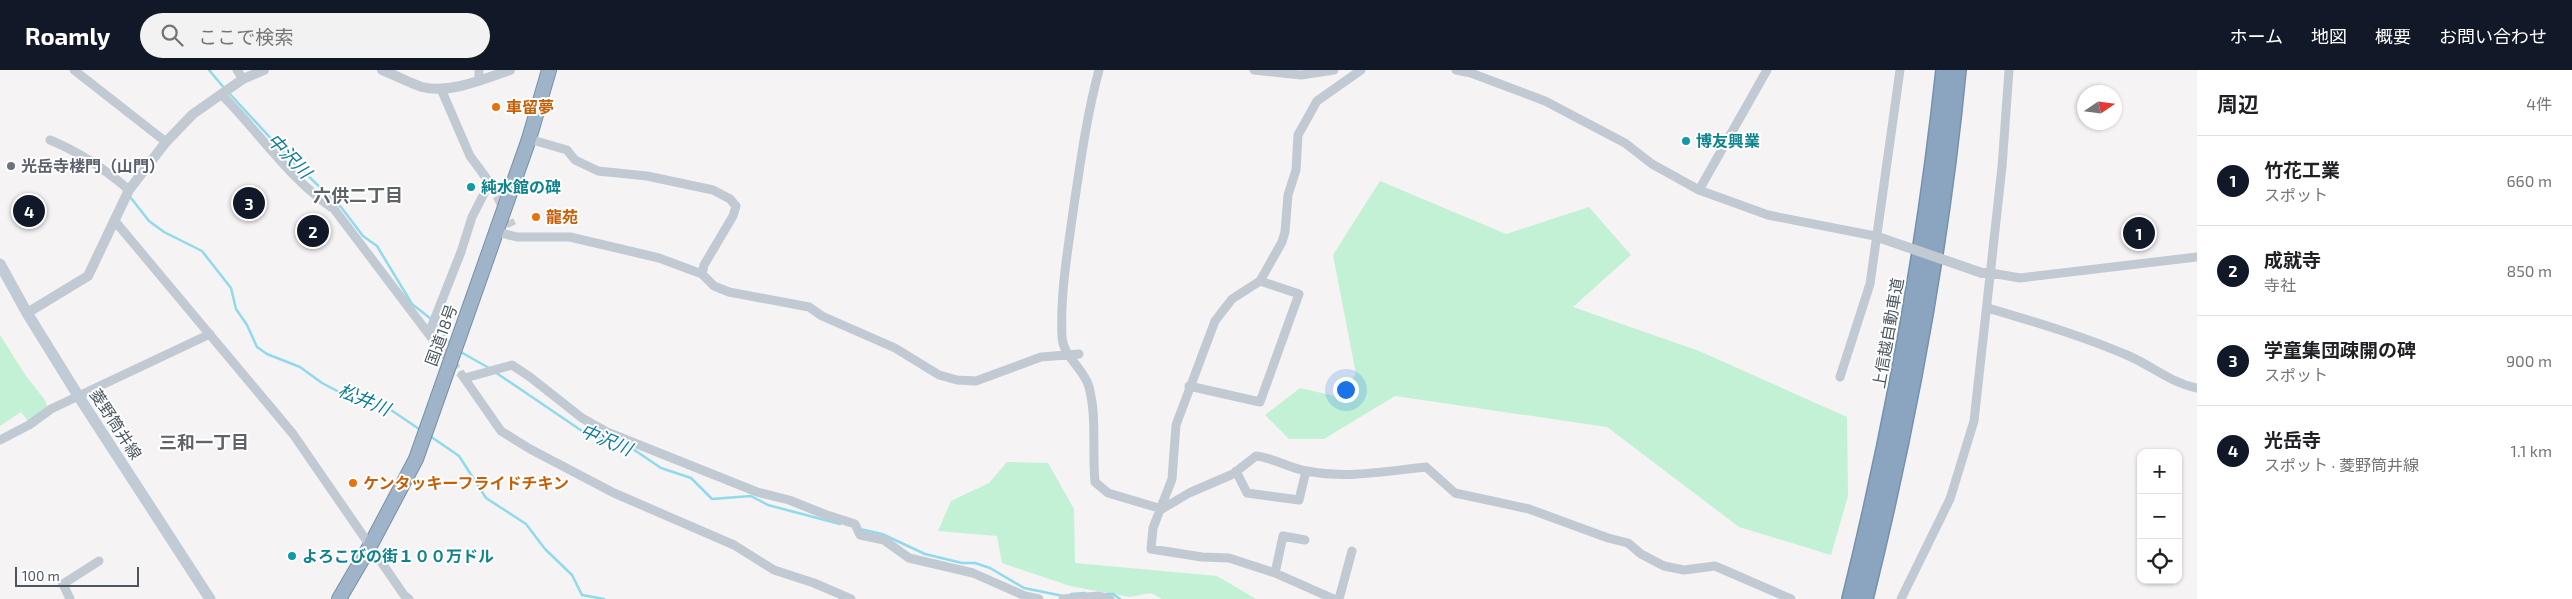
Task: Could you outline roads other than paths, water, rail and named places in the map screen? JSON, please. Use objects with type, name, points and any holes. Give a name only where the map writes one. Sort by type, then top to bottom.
[{"type":"highway","name":"国道18号","points":[[339,599],[370,546],[416,459],[529,139],[549,70]]},
{"type":"highway","name":"上信越自動車道","points":[[1850,599],[1881,469],[1908,326],[1930,183],[1944,70]]},
{"type":"highway","name":"上信越自動車道","points":[[1865,599],[1896,469],[1921,337],[1946,174],[1958,70]]},
{"type":"main road","name":"菱野筒井線","points":[[0,264],[27,313],[79,397],[210,599]]},
{"type":"street","points":[[74,70],[166,142]]},
{"type":"street","points":[[27,313],[88,276],[128,191],[166,142],[193,114],[232,88],[240,74],[264,70]]},
{"type":"street","points":[[382,70],[422,87],[441,88],[479,75],[510,70]]},
{"type":"street","points":[[1099,70],[1086,127],[1064,279],[1062,339],[1067,354],[1079,368],[1088,385],[1093,416],[1095,482],[1108,493],[1162,509],[1236,471],[1256,456],[1271,458],[1306,471],[1346,476],[1426,467],[1455,493],[1529,509],[1608,538],[1628,543],[1641,554],[1664,566],[1684,570],[1715,566],[1791,599]]},
{"type":"street","points":[[1254,70],[1301,75],[1334,70]]},
{"type":"street","points":[[1334,599],[1275,573],[1229,558],[1202,557],[1151,549],[1153,528],[1162,509],[1172,479],[1176,425],[1189,386],[1215,321],[1232,299],[1260,281],[1285,232],[1288,195],[1296,170],[1298,134],[1317,101],[1361,70]]},
{"type":"street","points":[[1456,70],[1471,73],[1545,101],[1625,143],[1652,164],[1698,190],[1768,215],[1875,236],[1987,273],[2020,278],[2197,257]]},
{"type":"street","points":[[1698,190],[1767,70]]},
{"type":"street","points":[[1840,377],[1870,284],[1875,236],[1900,70]]},
{"type":"street","points":[[1901,599],[1950,499],[1974,421],[1988,308],[1987,273],[2009,70]]},
{"type":"street","points":[[222,95],[285,166],[320,199],[334,209],[432,333],[437,312],[472,217],[492,186],[470,156],[441,88]]},
{"type":"street","points":[[529,139],[568,150],[575,160],[598,171],[647,176],[713,190],[730,199],[736,206],[704,265],[702,274]]},
{"type":"street","points":[[50,140],[79,153],[112,175],[128,191]]},
{"type":"street","points":[[114,220],[293,434],[404,596],[409,599]]},
{"type":"street","points":[[512,226],[517,237]]},
{"type":"street","points":[[496,232],[517,237],[570,237],[659,258],[702,274],[714,286],[730,292],[809,308],[822,316],[895,348],[939,375],[957,380],[976,381],[1041,357],[1079,354]]},
{"type":"street","points":[[1189,386],[1260,402],[1299,294],[1260,281]]},
{"type":"street","points":[[1988,308],[2082,336],[2131,356],[2181,385],[2197,388]]},
{"type":"street","points":[[0,440],[29,425],[51,410],[210,334]]},
{"type":"street","points":[[851,599],[814,583],[774,570],[734,545],[614,492],[530,449],[501,431],[463,376],[512,366],[530,377],[582,418],[608,432],[757,492],[790,500],[855,524],[860,535],[884,540],[908,558],[973,573],[1025,596],[1039,599]]},
{"type":"street","points":[[1236,471],[1247,493],[1299,500],[1306,471]]},
{"type":"street","points":[[1275,573],[1283,536],[1305,540]]},
{"type":"street","points":[[1339,599],[1352,551]]},
{"type":"street","points":[[70,599],[63,584],[98,561]]},
{"type":"street","points":[[1063,599],[1099,596],[1110,599]]},
{"type":"waterway","name":"中沢川","points":[[209,70],[225,89]]},
{"type":"waterway","name":"中沢川","points":[[229,93],[288,157],[341,207],[363,236],[377,246],[412,304],[431,319]]},
{"type":"waterway","name":"松井川","points":[[131,198],[149,221],[164,232],[202,251],[231,288],[236,309],[247,325],[257,347],[267,354],[300,367],[322,383],[339,392],[391,410],[422,431]]},
{"type":"waterway","name":"中沢川","points":[[435,323],[451,344]]},
{"type":"waterway","name":"中沢川","points":[[459,351],[489,368]]},
{"type":"waterway","name":"中沢川","points":[[495,372],[585,433],[630,447],[661,468],[691,478],[712,499],[751,496],[768,505],[840,524]]},
{"type":"waterway","name":"松井川","points":[[430,436],[459,456],[486,498],[526,524],[545,549],[572,575],[582,595],[604,599]]},
{"type":"waterway","name":"中沢川","points":[[860,529],[882,534],[925,554],[962,563],[975,563],[990,568],[1024,588],[1063,596]]},
{"type":"waterway","name":"中沢川","points":[[1071,594],[1085,593]]},
{"type":"waterway","name":"中沢川","points":[[1106,594],[1113,594],[1120,599]]},
{"type":"tunnel","points":[[491,184],[512,226]]},
{"type":"tunnel","points":[[434,341],[461,374]]},
{"type":"place","name":"車留夢","points":[[496,107]]},
{"type":"place","name":"博友興業","points":[[1686,141]]},
{"type":"place","name":"光岳寺楼門（山門）","points":[[11,166]]},
{"type":"place","name":"純水館の碑","points":[[471,187]]},
{"type":"place","name":"学童集団疎開の碑","points":[[249,203]]},
{"type":"place","name":"光岳寺","points":[[29,211]]},
{"type":"place","name":"龍苑","points":[[536,217]]},
{"type":"place","name":"成就寺","points":[[313,231]]},
{"type":"place","name":"竹花工業","points":[[2139,233]]},
{"type":"place","name":"ケンタッキーフライドチキン","points":[[353,483]]},
{"type":"place","name":"よろこびの街１００万ドル","points":[[292,556]]},
{"type":"district","name":"六供二丁目","points":[[358,196]]},
{"type":"district","name":"三和一丁目","points":[[204,443]]}]
